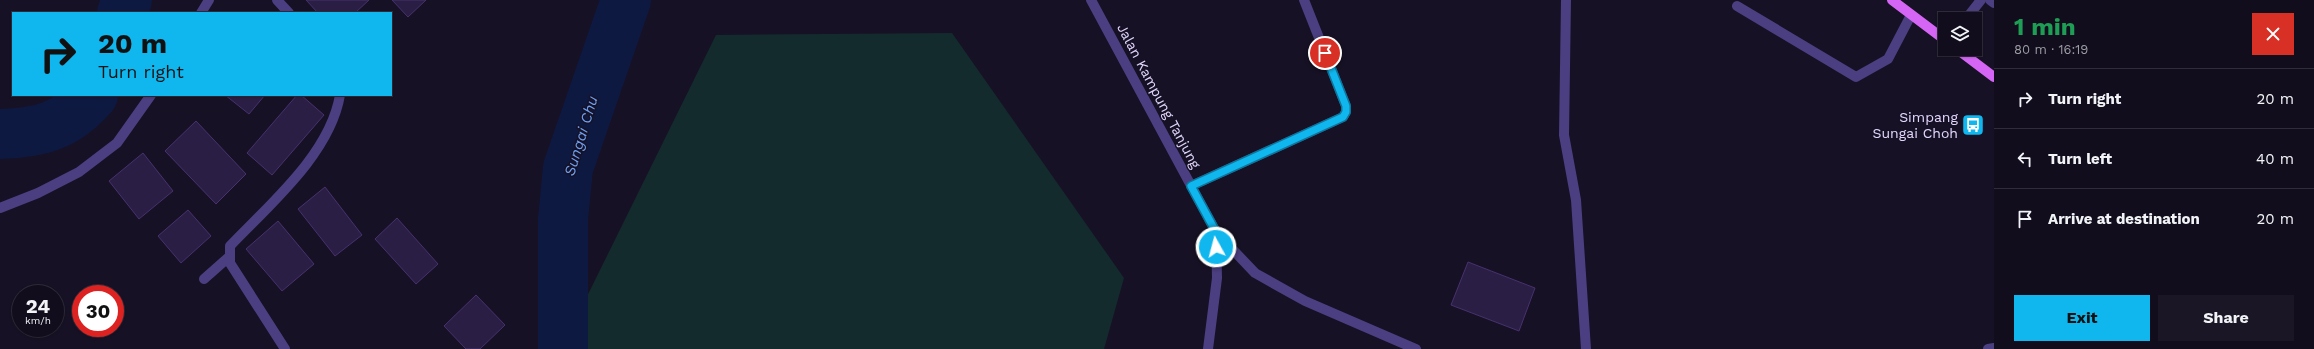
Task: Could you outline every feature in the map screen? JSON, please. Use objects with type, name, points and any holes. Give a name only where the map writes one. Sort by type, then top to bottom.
[{"type":"main road","points":[[1892,0],[1938,35]]},
{"type":"main road","points":[[1966,56],[1994,77]]},
{"type":"street","points":[[202,12],[209,0]]},
{"type":"street","points":[[277,0],[288,12]]},
{"type":"street","name":"Jalan Kampung Tanjung","points":[[1092,0],[1216,232],[1255,273],[1305,301],[1416,349]]},
{"type":"street","points":[[1191,186],[1343,117],[1346,112],[1346,106],[1304,0]]},
{"type":"street","points":[[1566,0],[1564,135],[1576,200],[1586,349]]},
{"type":"street","points":[[1972,12],[1981,0]]},
{"type":"street","points":[[1990,0],[1994,3]]},
{"type":"street","points":[[1737,6],[1856,77],[1888,59],[1912,15]]},
{"type":"street","points":[[0,208],[79,172],[117,143],[150,96]]},
{"type":"street","points":[[285,349],[230,263],[230,246],[296,177],[322,142],[340,96]]},
{"type":"street","points":[[1208,349],[1217,278],[1216,232]]},
{"type":"street","points":[[204,279],[230,256]]},
{"type":"street","points":[[1988,349],[1994,348]]},
{"type":"green space","points":[[952,33],[1124,278],[1104,349],[561,349],[716,35]]},
{"type":"building","points":[[306,0],[369,0],[356,12],[317,12]]},
{"type":"building","points":[[392,0],[426,0],[408,17]]},
{"type":"building","points":[[226,96],[264,96],[249,114]]},
{"type":"building","points":[[296,96],[302,96],[324,115],[272,175],[247,153]]},
{"type":"building","points":[[196,121],[246,174],[216,204],[165,151]]},
{"type":"building","points":[[143,153],[173,191],[139,219],[109,181]]},
{"type":"building","points":[[325,187],[362,235],[335,256],[298,209]]},
{"type":"building","points":[[188,210],[211,236],[181,263],[158,236]]},
{"type":"building","points":[[397,218],[438,264],[416,284],[375,239]]},
{"type":"building","points":[[278,221],[314,264],[282,291],[246,249]]},
{"type":"building","points":[[1468,262],[1535,288],[1519,331],[1451,305]]},
{"type":"building","points":[[476,295],[505,325],[480,349],[466,349],[444,326]]},
{"type":"waterway","points":[[122,12],[127,0]]},
{"type":"waterway","name":"Sungai Chu","points":[[563,349],[563,219],[568,168],[626,0]]},
{"type":"waterway","points":[[0,134],[28,132],[51,126],[73,114],[92,96]]},
{"type":"place","name":"Simpang Sungai Choh","points":[[1973,125]]},
{"type":"route","points":[[1216,247],[1216,232],[1191,186],[1343,117],[1346,112],[1346,106],[1325,53]]}]
